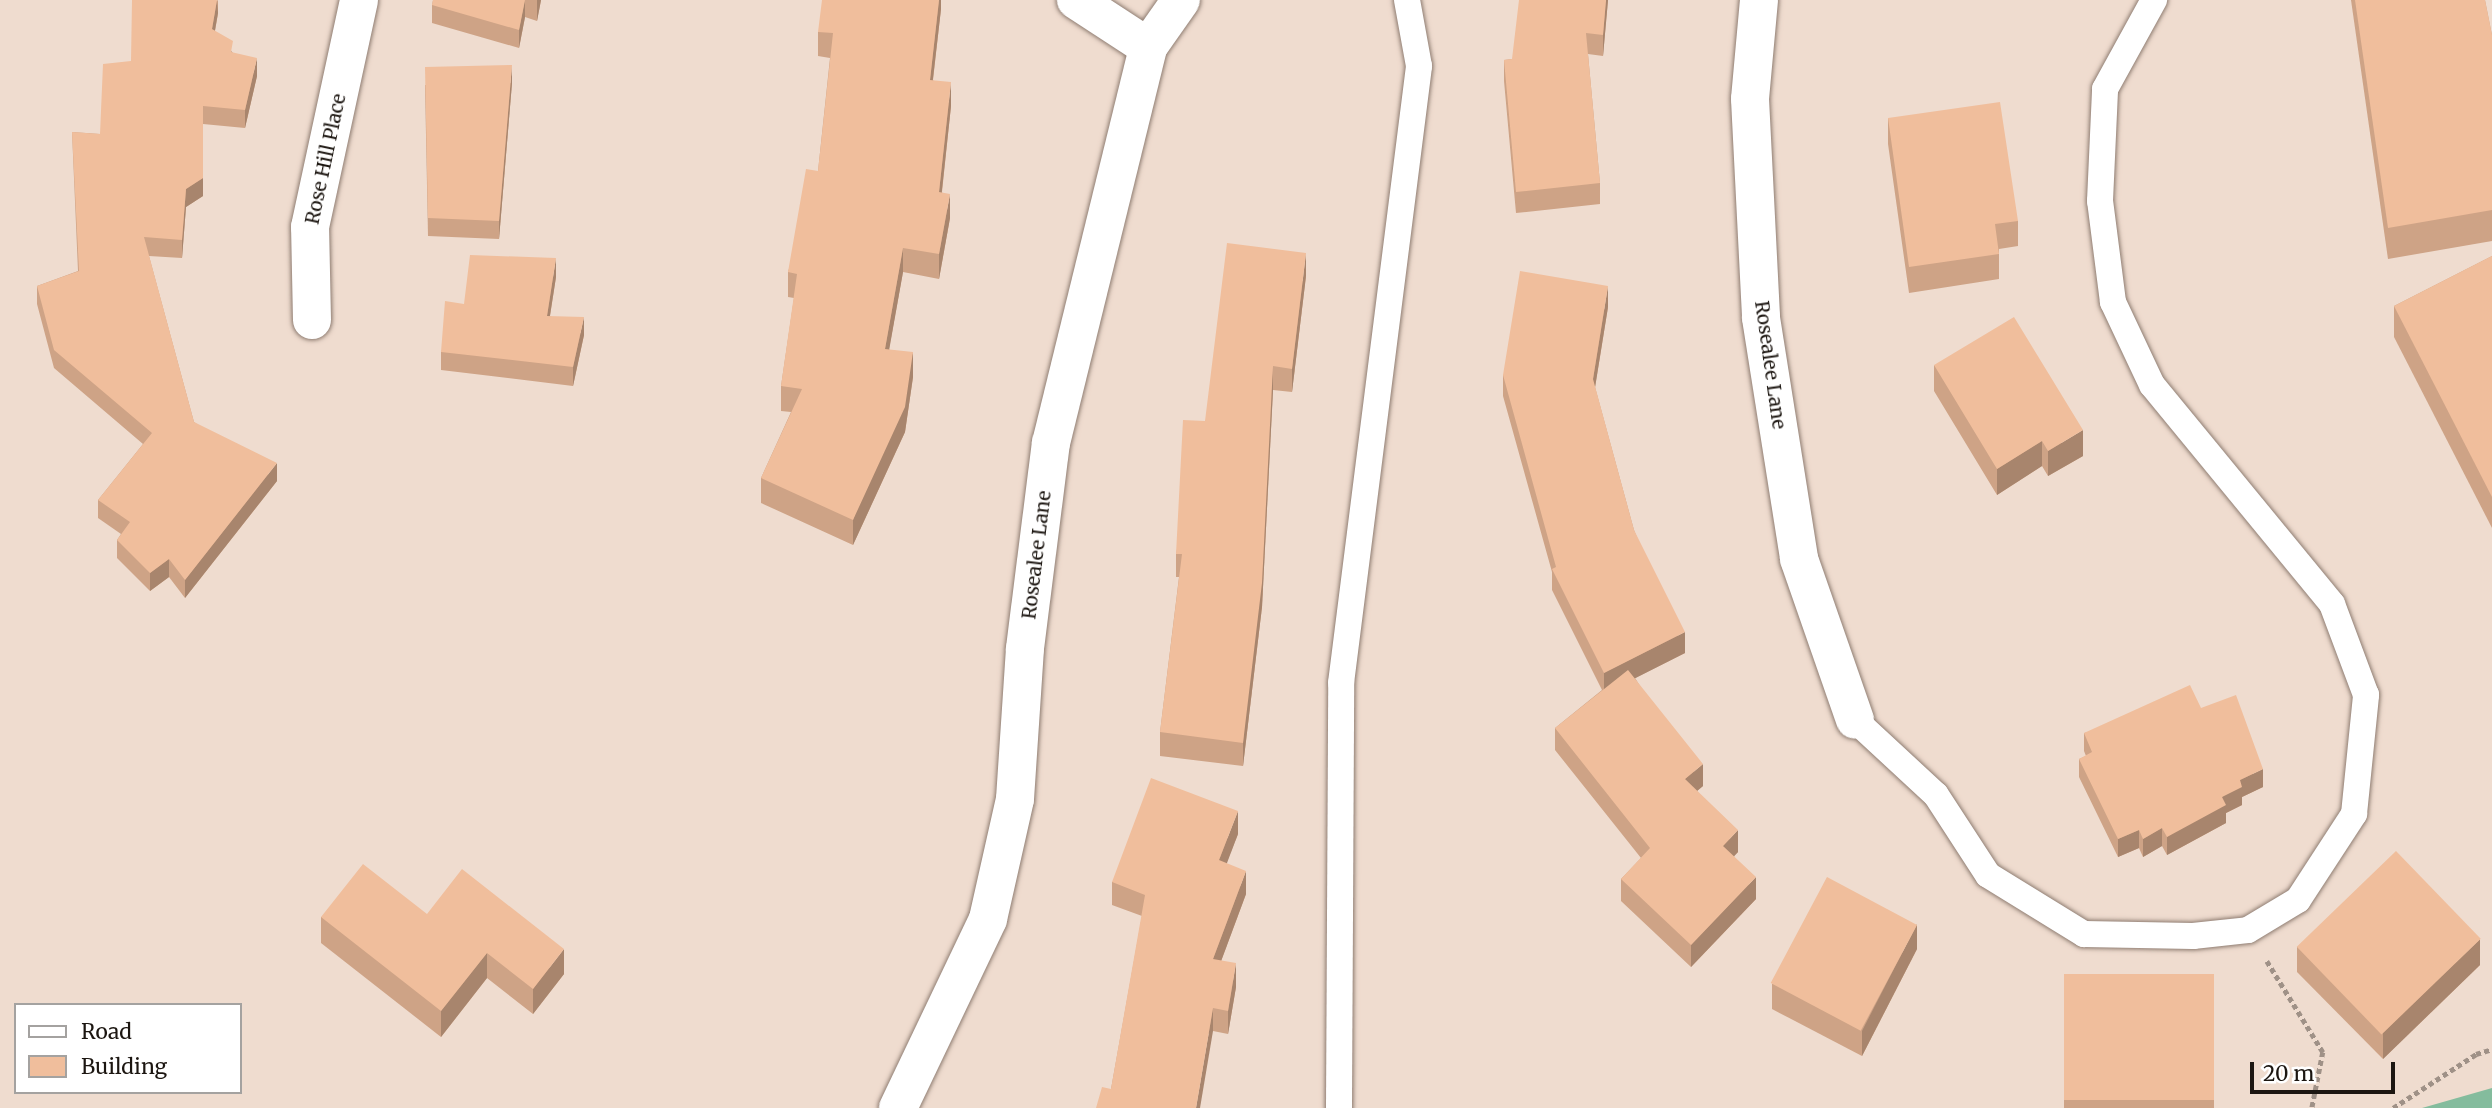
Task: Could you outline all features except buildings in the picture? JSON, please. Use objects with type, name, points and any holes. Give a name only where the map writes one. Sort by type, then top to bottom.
[{"type":"street","name":"Rose Hill Place","points":[[312,320],[310,227],[359,0]]},
{"type":"street","points":[[1076,0],[1148,47]]},
{"type":"street","name":"Rosealee Lane","points":[[898,1108],[988,919],[1015,799],[1025,648],[1051,443],[1148,47],[1181,0]]},
{"type":"street","name":"Rosealee Lane","points":[[1759,0],[1750,99],[1761,318],[1799,559],[1855,720]]},
{"type":"lane","points":[[1339,1108],[1341,683],[1419,66],[1407,0]]},
{"type":"lane","points":[[1855,720],[1936,795],[1988,875],[2084,934],[2193,936],[2248,930],[2298,900],[2354,814],[2366,695],[2332,604],[2152,385],[2113,302],[2100,201],[2105,89],[2154,0]]},
{"type":"path","points":[[2248,930],[2323,1052],[2312,1108]]},
{"type":"path","points":[[2393,1108],[2476,1054],[2492,1049]]},
{"type":"green space","points":[[2492,1088],[2492,1108],[2422,1108]]}]
